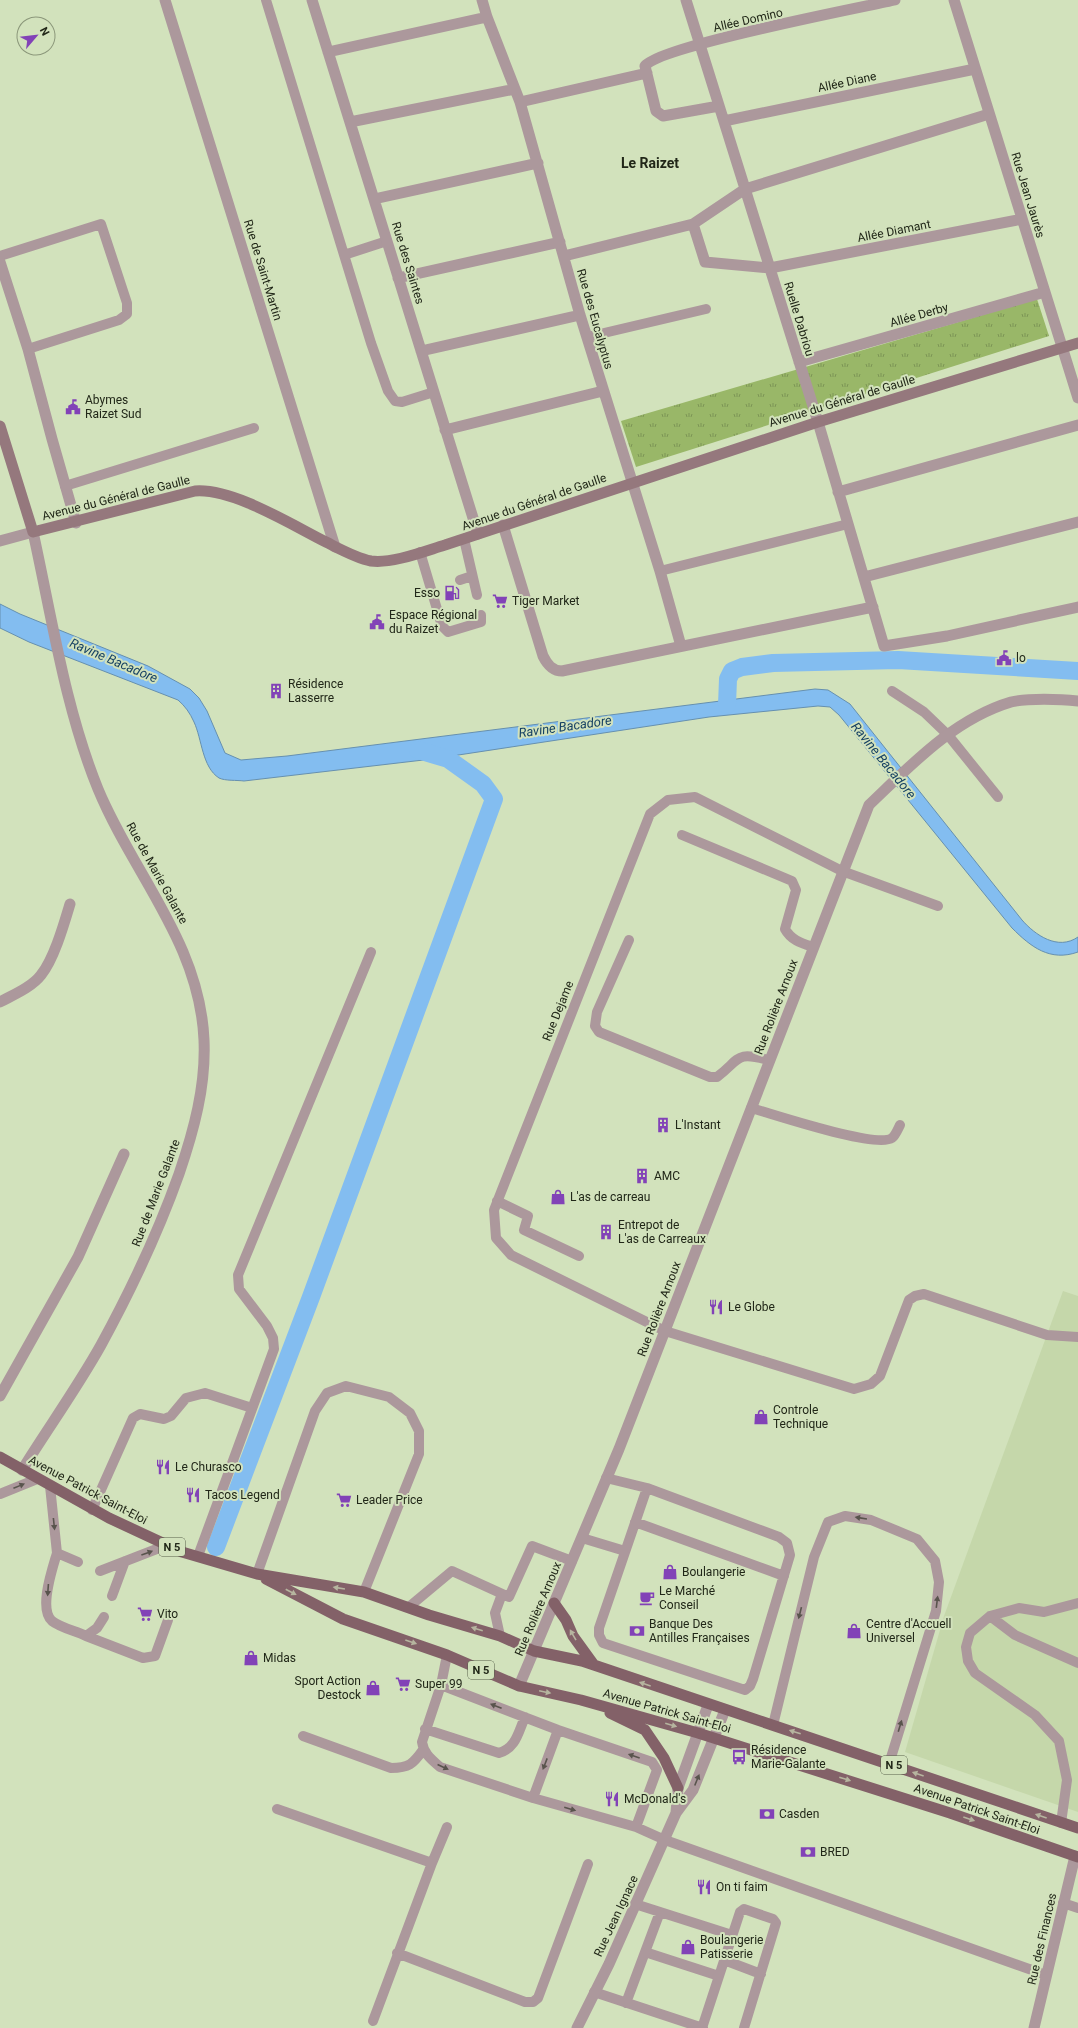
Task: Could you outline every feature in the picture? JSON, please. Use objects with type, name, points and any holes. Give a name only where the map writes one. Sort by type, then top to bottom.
[{"type":"main road","name":"Avenue du Général de Gaulle","points":[[33,532],[195,491],[212,491],[222,493],[251,505],[335,547],[372,561],[391,560],[464,539],[818,422],[1078,343]]},
{"type":"main road","name":"Rue de Marie Galante","points":[[0,426],[33,532]]},
{"type":"main road","name":"Avenue Patrick Saint-Eloi","points":[[0,1457],[92,1510],[167,1545],[198,1556],[256,1574],[364,1592],[406,1607],[500,1636],[534,1651],[594,1665],[708,1705],[773,1725],[1078,1828]]},
{"type":"main road","name":"Avenue Patrick Saint-Eloi","points":[[256,1574],[343,1619],[447,1655],[519,1686],[581,1700],[698,1733],[950,1813],[1076,1856]]},
{"type":"main road","points":[[554,1603],[566,1620],[573,1636],[594,1665]]},
{"type":"main road","points":[[581,1700],[645,1730],[664,1758],[678,1788]]},
{"type":"street","name":"Rue de Saint-Martin","points":[[165,0],[335,547]]},
{"type":"street","name":"Rue des Saintes","points":[[312,0],[478,534]]},
{"type":"street","name":"Rue des Eucalyptus","points":[[482,0],[487,17],[520,102],[580,315],[660,571],[681,646]]},
{"type":"street","name":"Ruelle Dabriou","points":[[686,0],[818,422],[884,646],[947,636],[1078,607]]},
{"type":"street","name":"Allée Domino","points":[[647,73],[645,66],[648,62],[700,44],[895,0]]},
{"type":"street","name":"Rue Jean Jaurès","points":[[954,0],[1078,398]]},
{"type":"street","points":[[328,52],[487,17]]},
{"type":"street","name":"Allée Diane","points":[[724,121],[975,69]]},
{"type":"street","points":[[520,102],[647,73],[656,111],[663,116],[719,106]]},
{"type":"street","points":[[350,122],[515,89]]},
{"type":"street","points":[[564,256],[693,224],[745,189],[990,114]]},
{"type":"street","points":[[374,199],[538,163]]},
{"type":"street","name":"Allée Diamant","points":[[693,224],[705,262],[770,268],[1022,219]]},
{"type":"street","points":[[398,278],[560,242]]},
{"type":"street","points":[[0,262],[28,349],[76,522]]},
{"type":"street","name":"Allée Derby","points":[[799,362],[1045,292]]},
{"type":"street","points":[[421,351],[580,315]]},
{"type":"street","points":[[445,430],[603,391]]},
{"type":"street","points":[[838,492],[1078,425]]},
{"type":"street","points":[[864,577],[1078,522]]},
{"type":"street","points":[[503,526],[543,656],[550,667],[556,671],[562,672],[873,607]]},
{"type":"street","name":"Avenue du Général de Gaulle","points":[[0,541],[33,532]]},
{"type":"street","name":"Rue de Marie Galante","points":[[22,1470],[100,1346],[146,1256],[164,1216],[192,1136],[202,1090],[204,1039],[192,972],[170,921],[110,815],[84,752],[61,666],[51,610],[33,532]]},
{"type":"street","points":[[948,735],[963,723],[1012,702],[1062,699],[1078,701]]},
{"type":"street","name":"Rue Rolière Arnoux","points":[[519,1686],[582,1538],[665,1331],[842,871],[869,805],[915,762],[948,735]]},
{"type":"street","points":[[0,1002],[24,989],[41,976],[61,933],[70,904]]},
{"type":"street","points":[[0,1396],[78,1257],[124,1154]]},
{"type":"street","name":"Rue Jean Ignace","points":[[676,1813],[678,1788],[708,1705]]},
{"type":"street","name":"Rue Jean Ignace","points":[[577,2028],[665,1840],[676,1813],[693,1790],[726,1710]]},
{"type":"street","name":"Rue des Finances","points":[[1034,2028],[1063,1903],[1076,1856]]},
{"type":"lane","points":[[266,0],[370,343],[388,391],[395,401],[402,402],[434,392]]},
{"type":"lane","points":[[0,256],[102,224],[127,303],[127,314],[119,320],[28,349]]},
{"type":"lane","points":[[344,255],[387,241]]},
{"type":"lane","points":[[587,337],[706,309]]},
{"type":"lane","points":[[65,486],[254,428]]},
{"type":"lane","points":[[660,571],[848,524]]},
{"type":"lane","points":[[464,539],[477,595]]},
{"type":"lane","points":[[420,552],[435,587],[442,626],[448,632],[481,622],[482,614]]},
{"type":"lane","points":[[460,580],[472,576]]},
{"type":"lane","points":[[892,691],[924,712],[948,735],[998,797]]},
{"type":"lane","name":"Rue Dejame","points":[[938,906],[842,871],[695,797],[668,800],[650,814],[497,1201],[494,1210],[496,1238],[511,1255],[665,1331],[854,1389],[871,1384],[880,1376],[909,1300],[915,1296],[924,1294],[1047,1335],[1078,1337]]},
{"type":"lane","points":[[682,835],[792,882],[796,890],[785,929],[788,935],[795,940],[813,947]]},
{"type":"lane","points":[[629,940],[597,1012],[595,1026],[599,1032],[710,1077],[717,1078],[734,1061],[740,1058],[753,1056],[769,1060]]},
{"type":"lane","points":[[198,1556],[274,1349],[273,1338],[267,1326],[239,1289],[238,1275],[371,952]]},
{"type":"lane","points":[[751,1108],[834,1132],[881,1141],[892,1138],[900,1125]]},
{"type":"lane","points":[[497,1201],[528,1216],[524,1230],[579,1256]]},
{"type":"lane","points":[[256,1574],[315,1411],[327,1393],[346,1386],[389,1397],[410,1413],[419,1431],[419,1454],[364,1592]]},
{"type":"lane","points":[[92,1510],[132,1418],[140,1414],[164,1419],[171,1416],[186,1398],[205,1393],[252,1408]]},
{"type":"lane","points":[[606,1478],[647,1488],[784,1540],[790,1548],[790,1555],[784,1576],[748,1689],[741,1690],[603,1643],[599,1635],[599,1628],[647,1488]]},
{"type":"lane","points":[[0,1494],[37,1479]]},
{"type":"lane","points":[[50,1486],[58,1553],[47,1587],[47,1613],[51,1621],[143,1658],[155,1656],[168,1620]]},
{"type":"lane","points":[[773,1725],[814,1557],[828,1522],[845,1516],[871,1520],[918,1539],[935,1561],[939,1582],[936,1611],[889,1764]]},
{"type":"lane","points":[[636,1522],[784,1576]]},
{"type":"lane","points":[[582,1538],[625,1551]]},
{"type":"lane","points":[[100,1571],[167,1545]]},
{"type":"lane","points":[[406,1607],[410,1606],[452,1571],[509,1597],[532,1546],[572,1561]]},
{"type":"lane","points":[[58,1553],[78,1562]]},
{"type":"lane","points":[[112,1596],[125,1561]]},
{"type":"lane","points":[[500,1636],[495,1613],[502,1594]]},
{"type":"lane","points":[[1061,1822],[1067,1780],[1058,1741],[1035,1715],[975,1673],[968,1661],[966,1647],[970,1633],[990,1616],[1018,1608],[1044,1612],[1078,1603]]},
{"type":"lane","points":[[990,1616],[1015,1635],[1078,1663]]},
{"type":"lane","points":[[86,1636],[97,1628],[104,1617]]},
{"type":"lane","points":[[447,1655],[440,1685],[422,1742],[423,1750],[440,1767],[533,1798],[636,1828],[665,1840],[1046,1975]]},
{"type":"lane","points":[[440,1685],[558,1730],[652,1762],[657,1770],[636,1828]]},
{"type":"lane","points":[[425,1729],[499,1753],[508,1750],[513,1745],[525,1717]]},
{"type":"lane","points":[[533,1798],[558,1730]]},
{"type":"lane","points":[[302,1736],[391,1768],[405,1768],[416,1761],[423,1750]]},
{"type":"lane","points":[[277,1809],[432,1863]]},
{"type":"lane","points":[[372,2021],[447,1827]]},
{"type":"lane","points":[[398,1953],[525,2002],[533,2002],[538,1998],[588,1864]]},
{"type":"lane","points":[[1063,1903],[1078,1908]]},
{"type":"lane","points":[[635,1904],[732,1935]]},
{"type":"lane","points":[[594,1992],[703,2028],[732,1935],[742,1910],[744,1909],[775,1921],[776,1926],[744,2028]]},
{"type":"lane","points":[[626,2003],[660,1912]]},
{"type":"lane","points":[[645,1952],[719,1976]]},
{"type":"lane","points":[[724,1960],[761,1974]]},
{"type":"shaded area","points":[[1063,1291],[1078,1296],[1078,1812],[905,1752],[944,1616]]},
{"type":"green space","points":[[1037,299],[1049,336],[636,467],[621,421]]},
{"type":"water","name":"Ravine Bacadore","points":[[0,604],[20,614],[148,666],[190,689],[199,698],[207,711],[225,753],[241,760],[287,756],[815,689],[828,690],[850,704],[1027,926],[1040,936],[1055,942],[1070,941],[1078,937],[1078,952],[1068,955],[1050,954],[1034,947],[1012,928],[839,715],[830,707],[818,706],[709,717],[432,759],[244,781],[228,780],[219,778],[209,767],[194,722],[187,710],[178,700],[29,642],[0,628]]},
{"type":"waterway","points":[[727,705],[728,679],[732,671],[742,667],[773,663],[898,660],[1078,671]]},
{"type":"waterway","points":[[216,1547],[311,1297],[494,799],[483,784],[448,759],[418,750]]},
{"type":"place","name":"Abymes Raizet Sud","points":[[73,407]]},
{"type":"place","name":"Esso","points":[[452,593]]},
{"type":"place","name":"Tiger Market","points":[[500,601]]},
{"type":"place","name":"Espace Régional du Raizet","points":[[377,622]]},
{"type":"place","name":"lo","points":[[1004,658]]},
{"type":"place","name":"Résidence Lasserre","points":[[276,691]]},
{"type":"place","name":"L'Instant","points":[[663,1125]]},
{"type":"place","name":"AMC","points":[[642,1176]]},
{"type":"place","name":"L'as de carreau","points":[[558,1197]]},
{"type":"place","name":"Entrepot de L'as de Carreaux","points":[[606,1232]]},
{"type":"place","name":"Le Globe","points":[[716,1307]]},
{"type":"place","name":"Controle Technique","points":[[761,1417]]},
{"type":"place","name":"Le Churasco","points":[[163,1467]]},
{"type":"place","name":"Tacos Legend","points":[[193,1495]]},
{"type":"place","name":"Leader Price","points":[[344,1500]]},
{"type":"place","name":"Boulangerie","points":[[670,1572]]},
{"type":"place","name":"Le Marché Conseil","points":[[647,1598]]},
{"type":"place","name":"Vito","points":[[145,1614]]},
{"type":"place","name":"Banque Des Antilles Françaises","points":[[637,1631]]},
{"type":"place","name":"Centre d'Accuell Universel","points":[[854,1631]]},
{"type":"place","name":"Midas","points":[[251,1658]]},
{"type":"place","name":"Super 99","points":[[403,1684]]},
{"type":"place","name":"Sport Action Destock","points":[[373,1688]]},
{"type":"place","name":"Résidence Marie-Galante","points":[[739,1757]]},
{"type":"place","name":"McDonald's","points":[[612,1799]]},
{"type":"place","name":"Casden","points":[[767,1814]]},
{"type":"place","name":"BRED","points":[[808,1852]]},
{"type":"place","name":"On ti faim","points":[[704,1887]]},
{"type":"place","name":"Boulangerie Patisserie","points":[[688,1947]]},
{"type":"district","name":"Le Raizet","points":[[650,163]]}]
